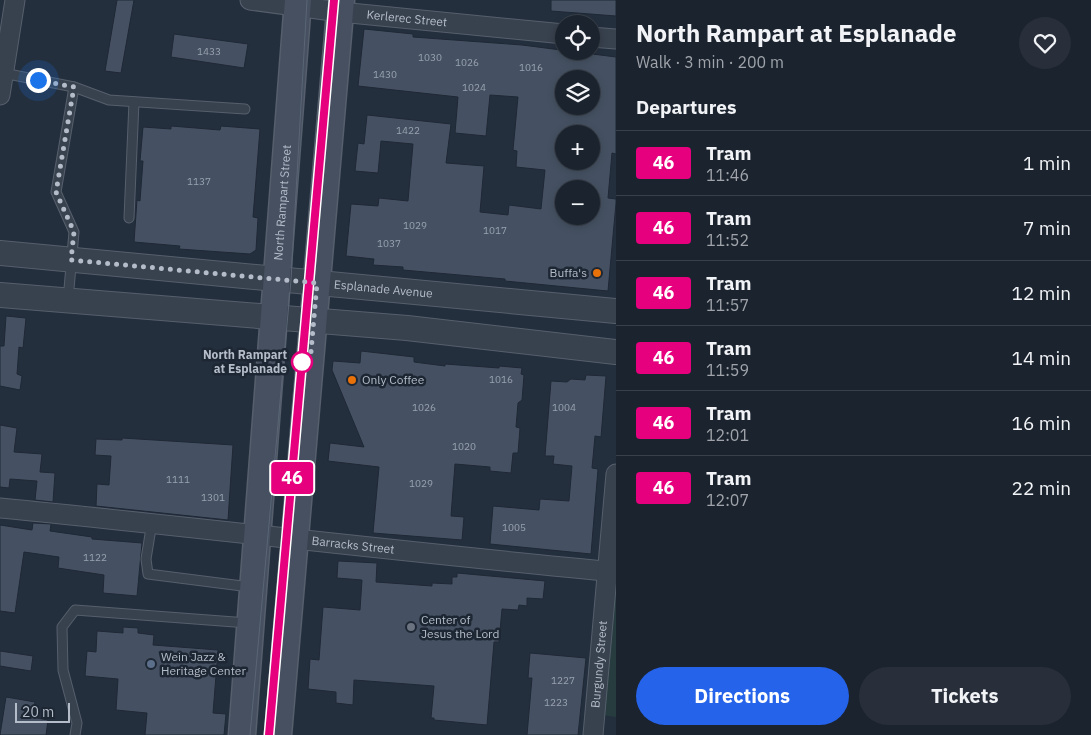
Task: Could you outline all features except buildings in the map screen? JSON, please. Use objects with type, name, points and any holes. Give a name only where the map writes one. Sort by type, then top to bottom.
[{"type":"main road","name":"North Rampart Street","points":[[242,735],[297,3]]},
{"type":"main road","points":[[278,735],[341,6]]},
{"type":"street","points":[[0,95],[15,0]]},
{"type":"street","name":"Kerlerec Street","points":[[250,0],[341,6],[555,33]]},
{"type":"street","points":[[600,38],[616,39]]},
{"type":"street","name":"Esplanade Avenue","points":[[0,253],[317,283],[612,316]]},
{"type":"street","points":[[0,295],[407,328],[616,352]]},
{"type":"street","name":"Burgundy Street","points":[[593,735],[612,571],[616,474]]},
{"type":"street","name":"Barracks Street","points":[[0,508],[152,522],[295,540],[612,571]]},
{"type":"lane","points":[[3,74],[74,87],[109,100],[245,109]]},
{"type":"lane","points":[[68,301],[74,232],[56,192],[74,87]]},
{"type":"lane","points":[[129,218],[134,102]]},
{"type":"lane","points":[[152,522],[146,559],[148,574],[253,588]]},
{"type":"lane","points":[[75,735],[77,723],[63,670],[62,627],[75,610],[251,623]]},
{"type":"green space","points":[[616,586],[616,717],[602,715]]},
{"type":"tram line","points":[[250,735],[291,280],[307,0]]},
{"type":"tram line","points":[[269,735],[334,0]]},
{"type":"tram line","name":"46","points":[[269,735],[334,0]]},
{"type":"place","name":"Buffa's","points":[[597,273]]},
{"type":"place","name":"North Rampart at Esplanade","points":[[302,362]]},
{"type":"place","name":"Only Coffee","points":[[352,380]]},
{"type":"place","name":"Center of Jesus the Lord","points":[[411,627]]},
{"type":"place","name":"Wein Jazz & Heritage Center","points":[[151,664]]},
{"type":"route","points":[[38,80],[74,87],[56,192],[74,232],[71,260],[317,283],[310,363],[302,362]]}]
